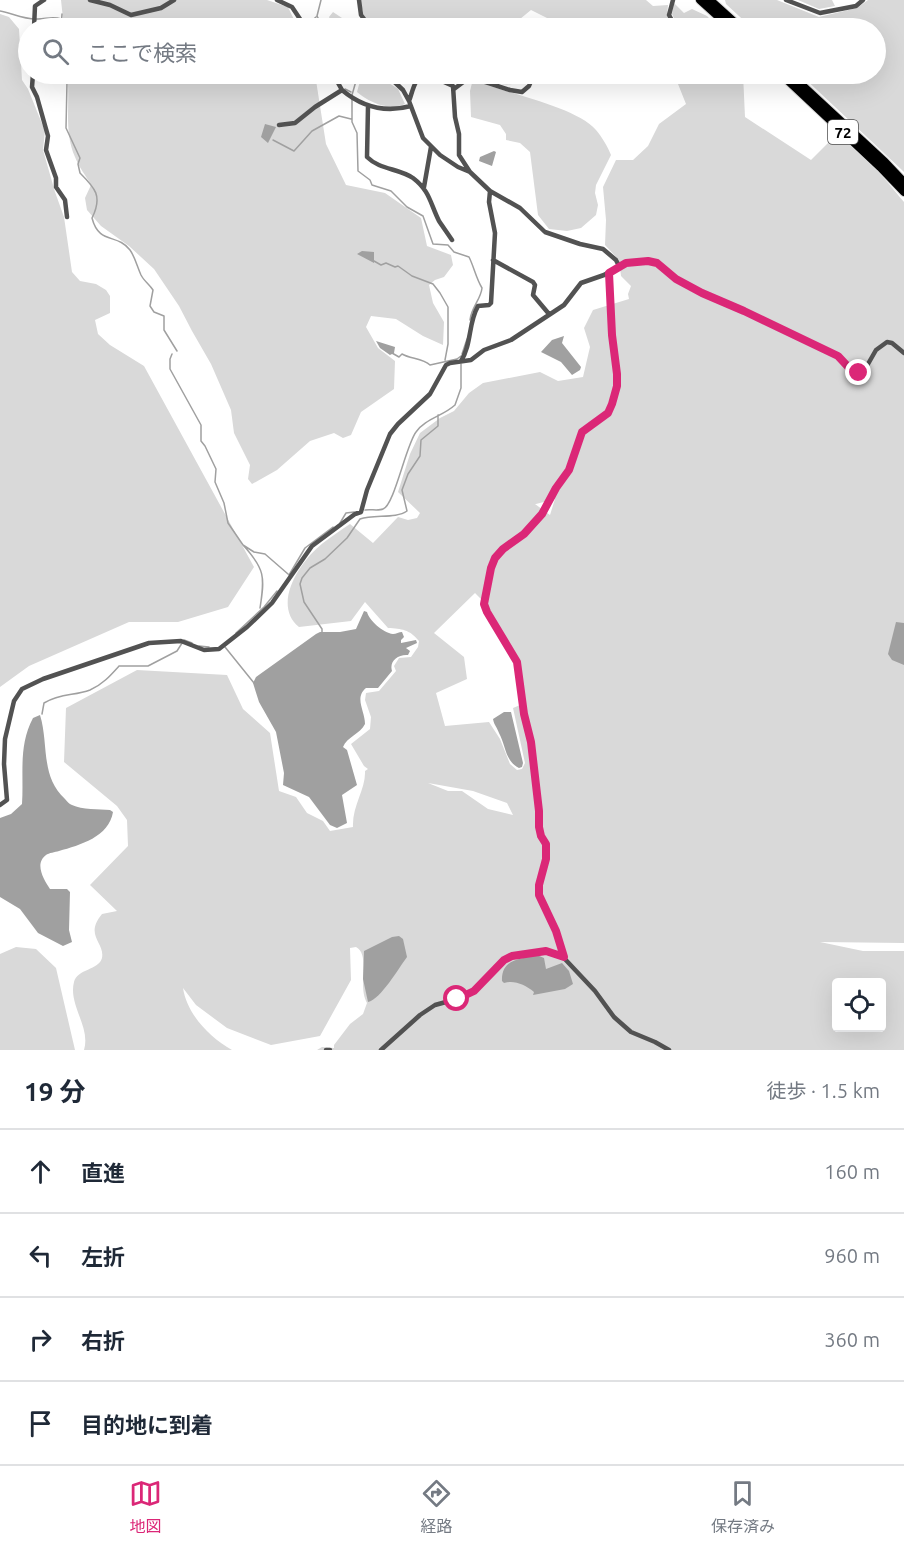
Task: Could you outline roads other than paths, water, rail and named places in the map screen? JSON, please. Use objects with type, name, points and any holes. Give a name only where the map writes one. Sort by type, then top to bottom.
[{"type":"main road","points":[[700,0],[720,18]]},
{"type":"main road","points":[[710,0],[730,18]]},
{"type":"main road","name":"72","points":[[792,84],[904,192]]},
{"type":"main road","name":"72","points":[[801,84],[885,162],[904,183]]},
{"type":"street","points":[[34,18],[34,6],[44,0]]},
{"type":"street","points":[[90,0],[110,4],[131,15],[161,8],[174,0]]},
{"type":"street","points":[[277,0],[292,7],[299,18]]},
{"type":"street","points":[[359,0],[363,18]]},
{"type":"street","points":[[671,18],[669,15],[673,0]]},
{"type":"street","points":[[786,0],[820,13],[856,6],[863,0]]},
{"type":"street","points":[[32,84],[48,136],[46,150],[56,178],[56,187],[65,200],[67,217]]},
{"type":"street","points":[[339,84],[352,99],[375,109],[392,110],[410,104]]},
{"type":"street","points":[[399,84],[410,104],[423,138],[451,163],[470,172]]},
{"type":"street","points":[[410,104],[415,84]]},
{"type":"street","points":[[451,84],[454,89],[459,155],[470,172],[490,191],[520,208],[545,232],[603,249],[616,260],[619,266]]},
{"type":"street","points":[[454,89],[460,84]]},
{"type":"street","points":[[493,84],[522,92],[530,84]]},
{"type":"street","points":[[279,125],[295,123],[342,90]]},
{"type":"street","points":[[368,106],[367,157],[377,165],[406,174],[424,187],[440,222],[453,240]]},
{"type":"street","points":[[424,187],[431,147]]},
{"type":"street","points":[[461,361],[467,348],[474,312],[478,306],[491,303],[495,233],[489,202],[490,191]]},
{"type":"street","points":[[493,260],[533,282],[535,285],[533,295],[549,314]]},
{"type":"street","points":[[0,805],[7,800],[4,764],[7,729],[14,701],[22,689],[43,679],[87,666],[139,645],[182,641],[204,650],[219,649],[260,615],[283,588],[312,546],[361,512],[366,490],[390,434],[430,393],[446,365],[471,360],[484,350],[511,340],[564,305],[581,283],[609,273],[626,263],[648,261],[657,263],[676,279],[702,293],[838,356],[852,371],[864,371],[876,350],[887,342],[892,343],[904,353]]},
{"type":"street","points":[[609,273],[612,335],[617,374],[617,386],[612,404],[608,413],[582,432],[569,470],[542,514],[524,534],[503,549],[495,558],[484,604],[517,662],[524,714],[531,742],[539,827],[546,844],[546,859],[539,885],[539,895],[556,931],[564,957],[595,991],[614,1017],[631,1032],[669,1050]]},
{"type":"street","points":[[381,1050],[420,1015],[435,1005],[474,991],[504,960],[512,956],[546,951],[564,957]]},
{"type":"waterway","points":[[318,18],[321,0]]},
{"type":"waterway","points":[[0,11],[28,18]]},
{"type":"waterway","points":[[62,14],[62,18]]},
{"type":"waterway","points":[[67,84],[66,128],[80,158],[78,164],[80,173],[96,193],[97,204],[92,218],[95,226],[104,236],[120,242],[130,250],[142,277],[153,290],[150,306],[154,312],[164,316],[164,330],[177,351]]},
{"type":"waterway","points":[[352,95],[355,84]]},
{"type":"waterway","points":[[345,89],[351,92]]},
{"type":"waterway","points":[[352,99],[352,122],[357,133],[358,171],[370,180],[372,185],[391,191],[407,207],[423,216],[433,244],[448,245],[454,252],[469,257],[482,288],[470,320]]},
{"type":"waterway","points":[[273,140],[294,151],[312,131],[339,116],[351,119]]},
{"type":"waterway","points":[[374,261],[381,265],[386,263],[398,266],[412,276],[433,284],[440,293],[448,307],[448,344],[445,360]]},
{"type":"waterway","points":[[462,354],[467,339]]},
{"type":"waterway","points":[[392,353],[399,357],[402,354],[430,365],[461,356]]},
{"type":"waterway","points":[[172,354],[170,369],[201,425],[201,441],[216,469],[215,482],[224,503],[228,523],[243,545],[254,552],[265,554],[288,574]]},
{"type":"waterway","points":[[365,510],[381,510],[387,505],[416,432],[424,424],[455,405],[461,388],[461,364]]},
{"type":"waterway","points":[[322,634],[322,629],[304,602],[300,584],[302,578],[310,568],[325,559],[347,538],[360,519],[397,515],[407,511],[402,490],[408,474],[420,456],[421,440],[438,426],[438,415]]},
{"type":"waterway","points":[[340,523],[346,513],[354,512]]},
{"type":"waterway","points":[[289,575],[305,548],[333,527]]},
{"type":"waterway","points":[[243,545],[256,561],[262,574],[263,588],[260,608]]},
{"type":"waterway","points":[[236,633],[264,607],[277,591]]},
{"type":"waterway","points":[[42,714],[44,703],[94,688],[106,680],[119,666],[148,666],[177,651],[184,640],[192,643]]},
{"type":"waterway","points":[[199,646],[209,647]]},
{"type":"waterway","points":[[225,647],[254,683]]}]
